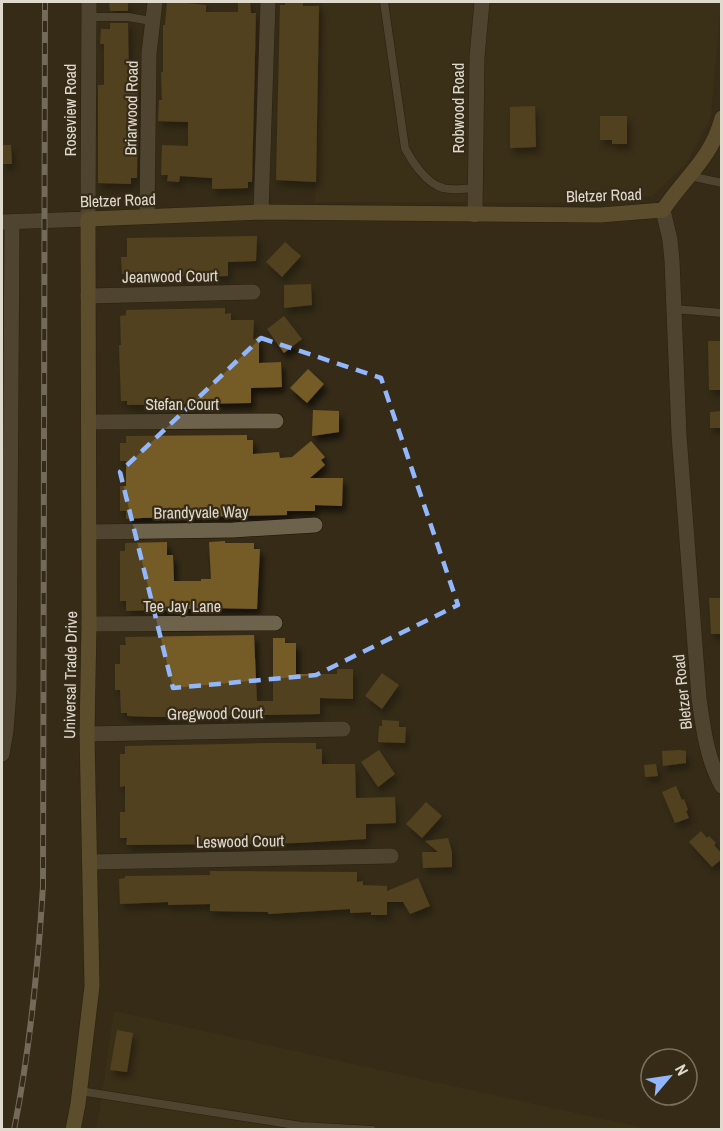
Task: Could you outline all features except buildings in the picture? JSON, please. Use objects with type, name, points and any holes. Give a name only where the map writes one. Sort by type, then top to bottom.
[{"type":"street","name":"Briarwood Road","points":[[147,216],[148,82],[154,2]]},
{"type":"street","points":[[261,212],[268,2]]},
{"type":"street","name":"Robwood Road","points":[[475,215],[477,57],[482,2]]},
{"type":"street","name":"Roseview Road","points":[[88,219],[89,9]]},
{"type":"street","points":[[663,210],[712,146],[721,118]]},
{"type":"street","name":"Bletzer Road","points":[[7,222],[261,212],[600,215],[663,210],[670,240],[680,457],[699,698],[710,759],[722,786]]},
{"type":"street","name":"Universal Trade Drive","points":[[73,1130],[80,1091],[92,986],[87,734],[88,219]]},
{"type":"street","points":[[2,754],[6,731],[7,222]]},
{"type":"street","name":"Jeanwood Court","points":[[88,296],[253,292]]},
{"type":"street","name":"Stefan Court","points":[[88,422],[276,421]]},
{"type":"street","name":"Brandyvale Way","points":[[88,532],[233,530],[315,525]]},
{"type":"street","name":"Tee Jay Lane","points":[[89,624],[275,623]]},
{"type":"street","name":"Gregwood Court","points":[[87,734],[343,729]]},
{"type":"street","name":"Leswood Court","points":[[90,862],[391,856]]},
{"type":"lane","points":[[384,2],[405,148],[410,159],[435,185],[445,189],[476,188]]},
{"type":"lane","points":[[89,9],[152,21]]},
{"type":"lane","points":[[690,176],[722,183]]},
{"type":"lane","points":[[674,309],[722,313]]},
{"type":"lane","points":[[80,1091],[301,1126],[372,1130]]},
{"type":"highlighted area","points":[[261,338],[381,378],[458,605],[316,675],[173,688],[120,472]]},
{"type":"shaded area","points":[[323,2],[721,2],[711,117],[686,164],[652,196],[600,203],[315,202]]},
{"type":"shaded area","points":[[114,1011],[648,1129],[95,1130]]},
{"type":"railway","points":[[14,1130],[33,1008],[43,886],[45,2]]}]
